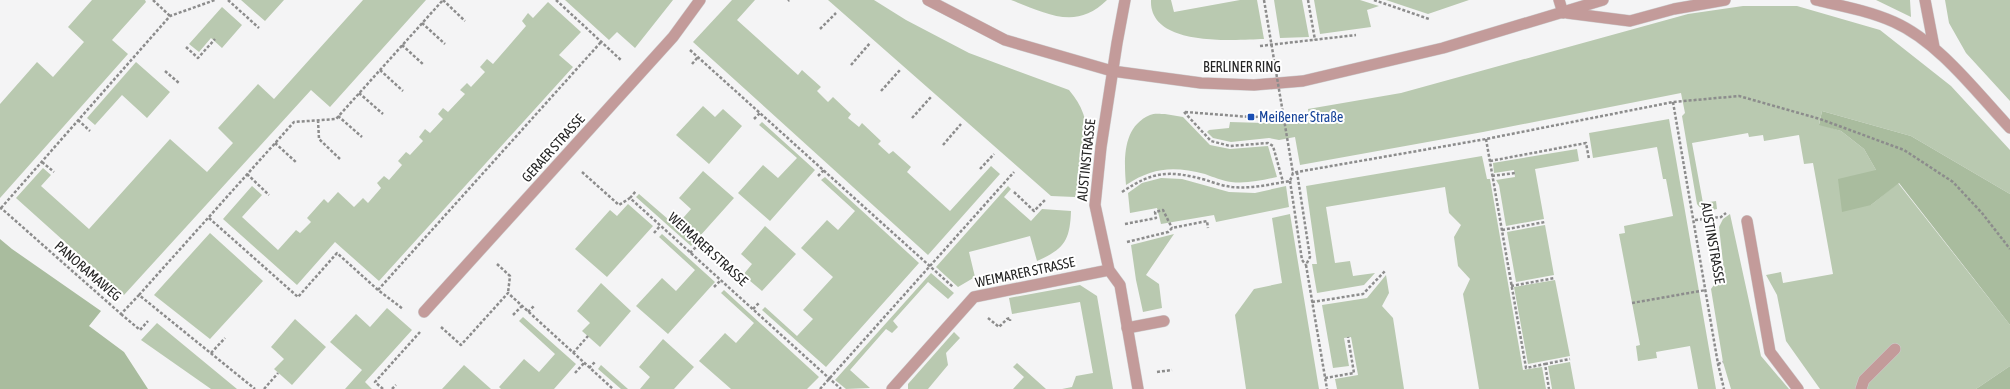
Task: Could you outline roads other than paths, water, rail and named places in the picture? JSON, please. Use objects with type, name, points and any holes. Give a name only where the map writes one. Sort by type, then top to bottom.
[{"type":"street","name":"GERAER STRASSE","points":[[424,312],[673,37],[700,0]]},
{"type":"street","name":"BERLINER RING","points":[[928,0],[1005,40],[1112,71],[1201,83],[1254,84],[1303,80],[1443,48],[1604,0]]},
{"type":"street","points":[[1112,71],[1126,0]]},
{"type":"street","points":[[1559,0],[1563,13]]},
{"type":"street","name":"BERLINER RING","points":[[1563,13],[1630,21],[1674,9],[1725,0]]},
{"type":"street","points":[[1816,0],[1871,13],[1890,20],[1934,47],[2010,128]]},
{"type":"street","points":[[1925,0],[1934,47]]},
{"type":"street","name":"AUSTINSTRASSE","points":[[1112,71],[1100,147],[1095,205],[1109,270],[1120,285],[1138,389]]},
{"type":"street","points":[[1746,220],[1770,352],[1798,389]]},
{"type":"street","name":"WEIMARER STRASSE","points":[[892,389],[974,297],[1109,270]]},
{"type":"street","points":[[1127,328],[1164,321]]},
{"type":"street","points":[[1861,389],[1864,380],[1895,349]]},
{"type":"place","name":"Meißener Straße","points":[[1251,117]]}]
